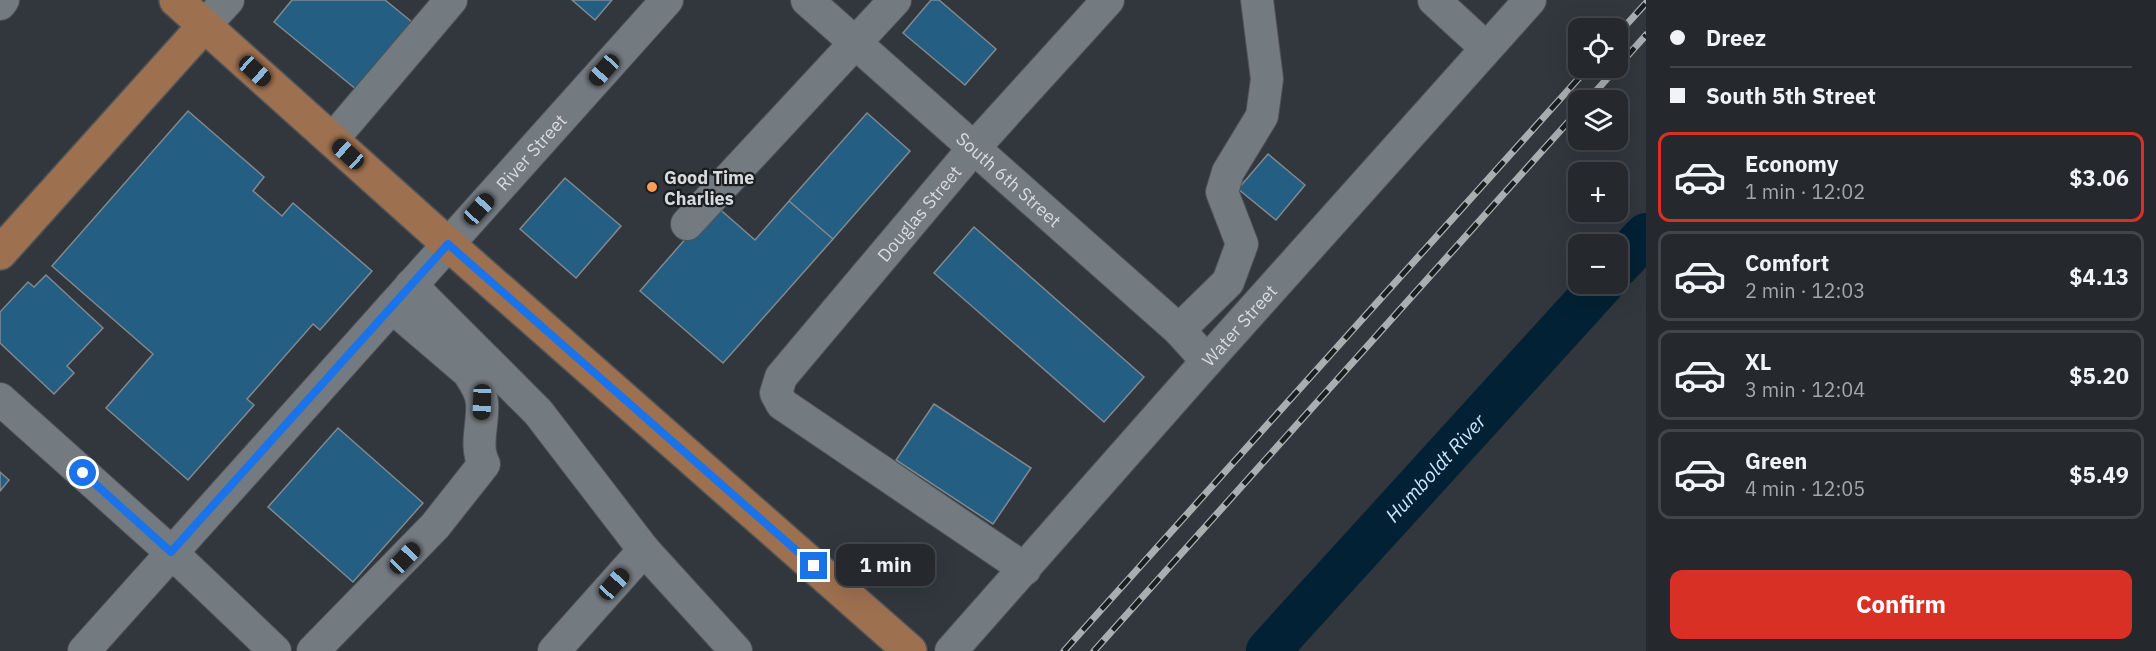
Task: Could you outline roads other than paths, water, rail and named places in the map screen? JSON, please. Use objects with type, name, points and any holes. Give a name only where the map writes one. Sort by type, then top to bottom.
[{"type":"main road","points":[[176,0],[448,244],[910,651]]},
{"type":"main road","points":[[0,253],[204,26]]},
{"type":"street","points":[[0,4],[3,0]]},
{"type":"street","points":[[204,26],[228,0]]},
{"type":"street","points":[[332,140],[451,0]]},
{"type":"street","name":"River Street","points":[[84,651],[667,0]]},
{"type":"street","name":"South 6th Street","points":[[807,0],[1179,330],[1207,361]]},
{"type":"street","points":[[687,224],[895,0]]},
{"type":"street","name":"Douglas Street","points":[[1025,569],[783,404],[776,393],[781,377],[973,149],[1108,0]]},
{"type":"street","points":[[1179,330],[1228,282],[1242,244],[1222,192],[1228,172],[1262,116],[1267,79],[1257,0]]},
{"type":"street","points":[[1434,0],[1486,48]]},
{"type":"street","name":"Water Street","points":[[951,651],[1530,0]]},
{"type":"street","points":[[401,296],[538,412],[644,550],[736,651]]},
{"type":"street","points":[[313,651],[435,526],[484,464],[480,456],[482,402],[477,386],[468,372],[401,296]]},
{"type":"street","points":[[0,399],[171,552],[275,651]]},
{"type":"street","points":[[554,651],[644,550]]},
{"type":"waterway","name":"Humboldt River","points":[[1628,254],[1646,235]]},
{"type":"waterway","name":"Humboldt River","points":[[1268,651],[1593,294]]},
{"type":"railway","points":[[1628,23],[1646,3]]},
{"type":"railway","points":[[1597,90],[1646,35]]},
{"type":"railway","points":[[1064,651],[1579,78]]},
{"type":"railway","points":[[1094,651],[1568,122]]},
{"type":"place","name":"Good Time Charlies","points":[[652,187]]}]
